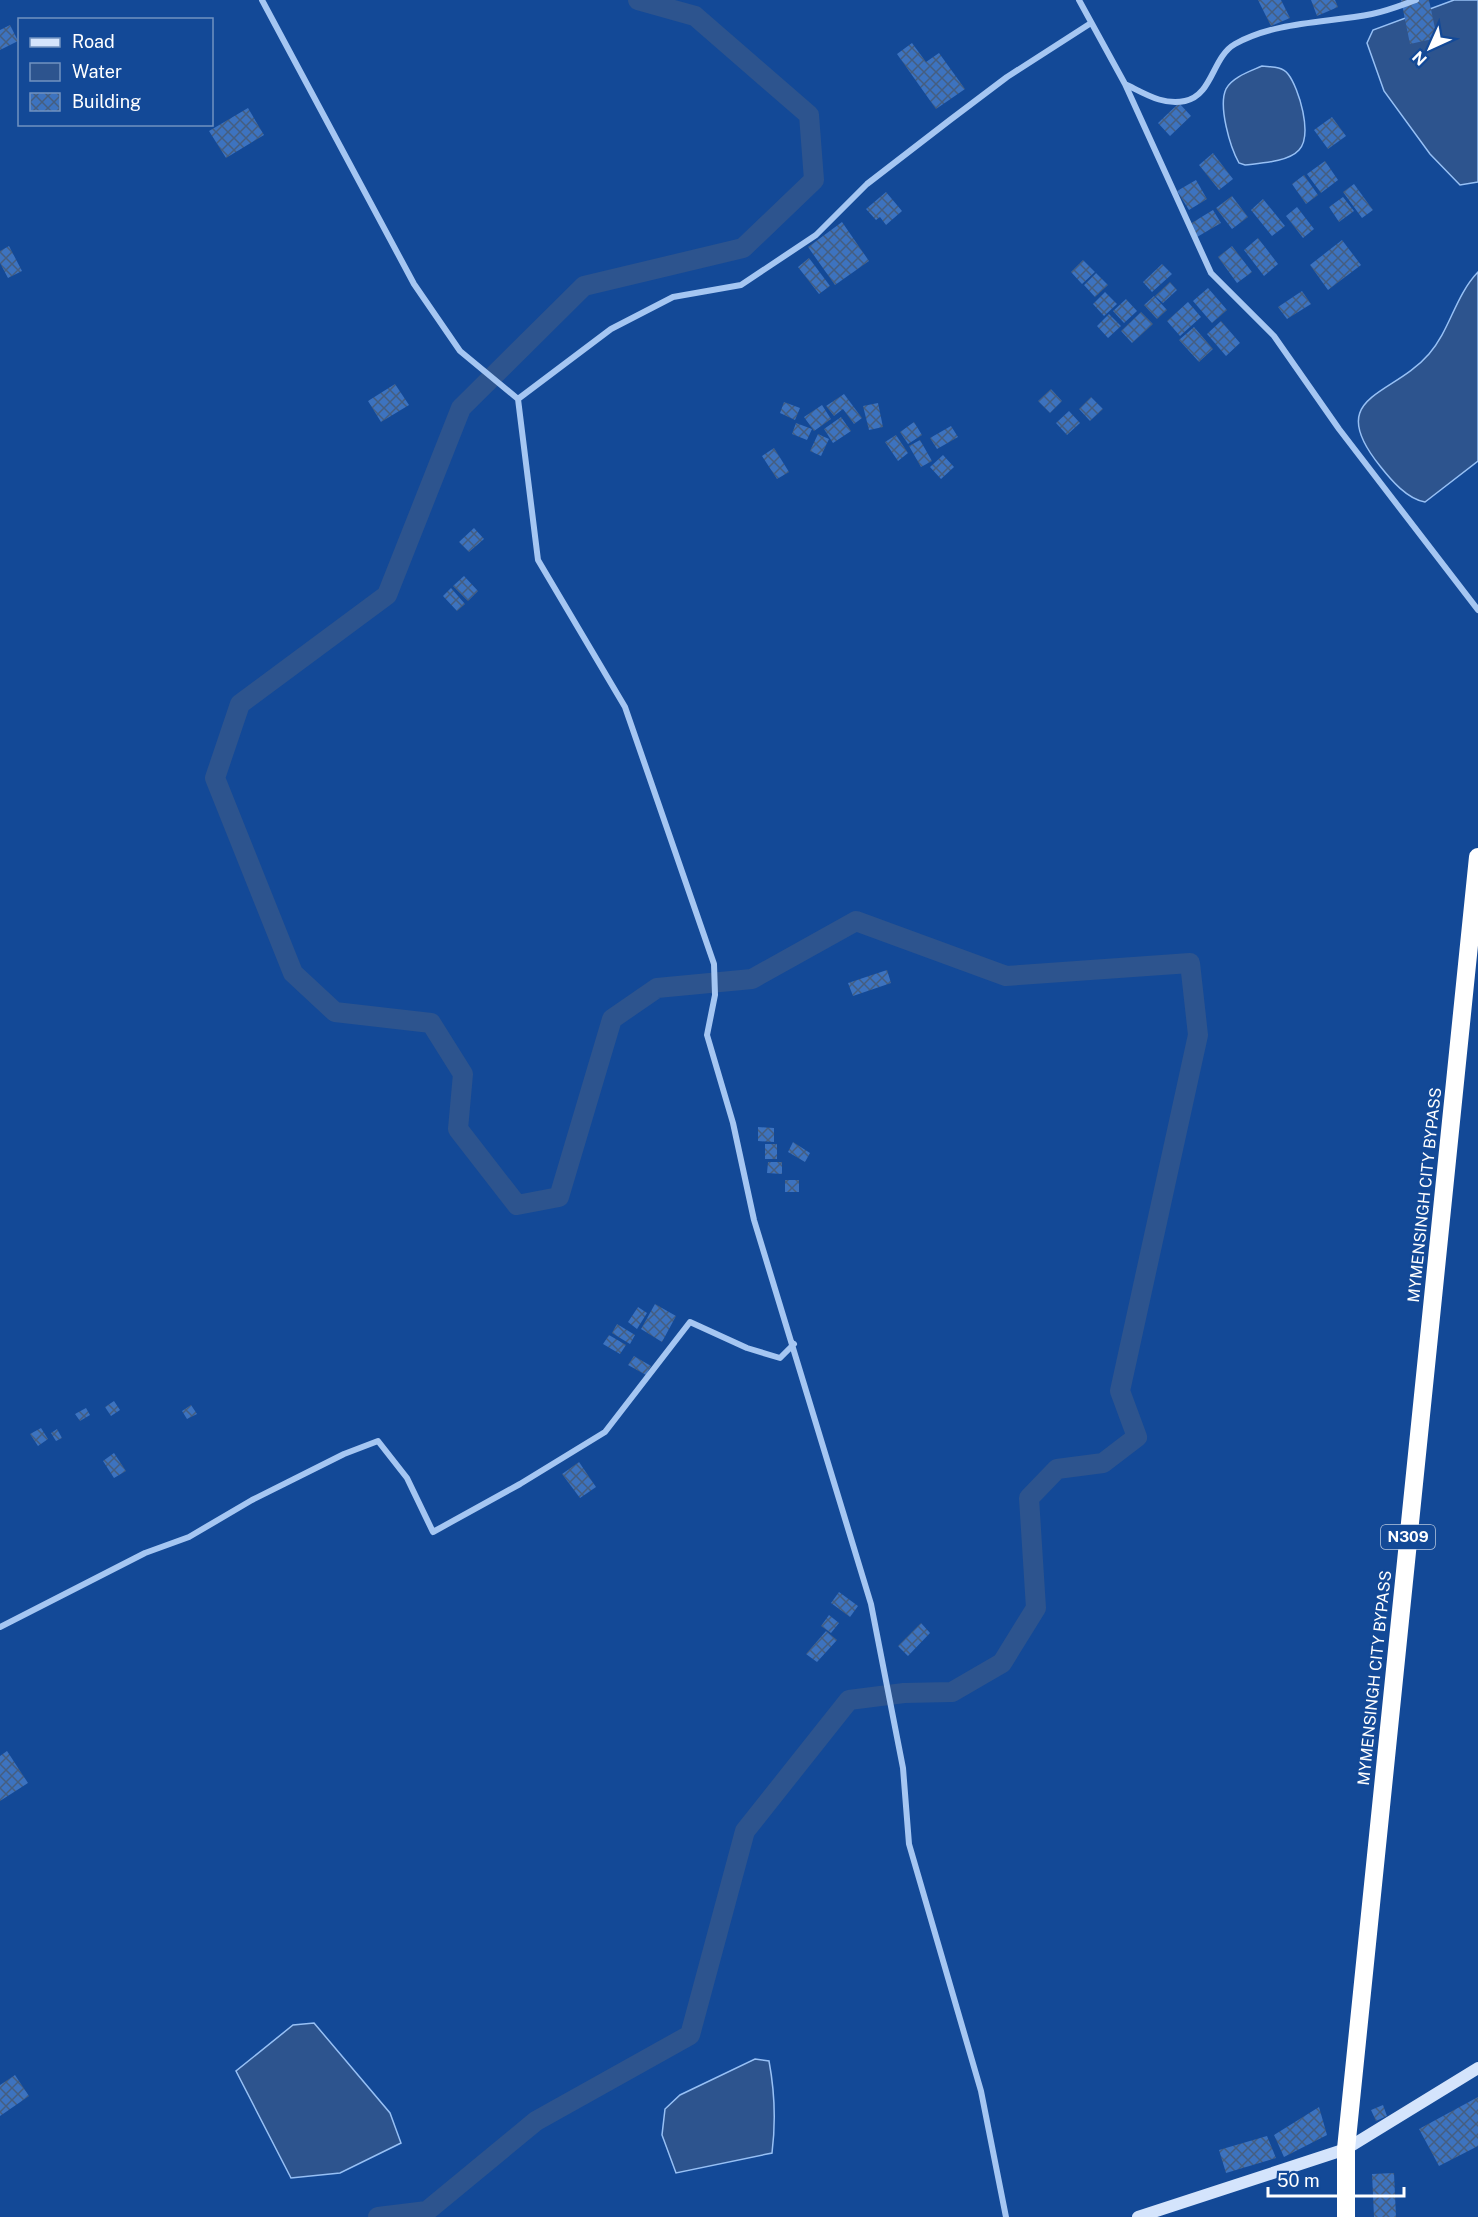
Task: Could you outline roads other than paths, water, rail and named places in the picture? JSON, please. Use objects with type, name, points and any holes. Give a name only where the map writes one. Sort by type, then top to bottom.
[{"type":"highway","name":"MYMENSINGH CITY BYPASS","points":[[1346,2217],[1346,2149],[1478,857]]},
{"type":"street","points":[[262,0],[414,284],[462,352],[515,397],[538,560],[625,707],[714,964],[715,995],[707,1035],[733,1123],[754,1220],[794,1344],[871,1604],[903,1768],[909,1844],[981,2091],[1006,2217]]},
{"type":"street","points":[[1080,0],[1125,84],[1211,273],[1274,336],[1339,429],[1478,610]]},
{"type":"street","points":[[1125,84],[1162,102],[1187,101],[1205,89],[1216,66],[1232,45],[1274,28],[1374,14],[1416,0]]},
{"type":"street","points":[[515,397],[611,329],[673,297],[741,285],[816,235],[867,184],[1007,77],[1091,23]]},
{"type":"street","points":[[0,1627],[145,1552],[189,1537],[252,1500],[344,1454],[378,1441],[407,1478],[432,1532],[520,1484],[605,1432],[690,1322],[747,1348],[780,1358],[794,1344]]},
{"type":"street","points":[[1138,2217],[1346,2149],[1478,2068]]},
{"type":"water","points":[[1454,0],[1478,0],[1478,182],[1460,185],[1430,154],[1384,91],[1367,43],[1373,30]]},
{"type":"water","points":[[1262,66],[1280,68],[1288,74],[1300,100],[1305,134],[1303,143],[1294,154],[1274,161],[1245,165],[1239,163],[1232,147],[1224,116],[1224,96],[1226,89],[1233,81]]},
{"type":"water","points":[[1478,272],[1478,461],[1425,502],[1406,493],[1380,466],[1364,443],[1358,425],[1361,411],[1369,400],[1414,368],[1429,354],[1470,281]]},
{"type":"water","points":[[314,2023],[390,2113],[401,2143],[340,2173],[291,2178],[236,2071],[293,2025]]},
{"type":"water","points":[[755,2059],[769,2061],[774,2107],[772,2153],[676,2173],[662,2135],[665,2109],[680,2095]]},
{"type":"waterway","points":[[378,2217],[427,2211],[536,2121],[690,2035],[745,1831],[849,1700],[904,1693],[952,1692],[1002,1663],[1036,1608],[1029,1498],[1057,1469],[1103,1463],[1137,1437],[1120,1391],[1198,1035],[1190,963],[1006,976],[856,921],[752,979],[657,988],[612,1019],[559,1197],[517,1205],[458,1129],[463,1074],[431,1023],[335,1012],[293,973],[215,778],[240,704],[387,595],[461,408],[584,286],[743,248],[814,180],[809,115],[695,16],[638,0]]}]
